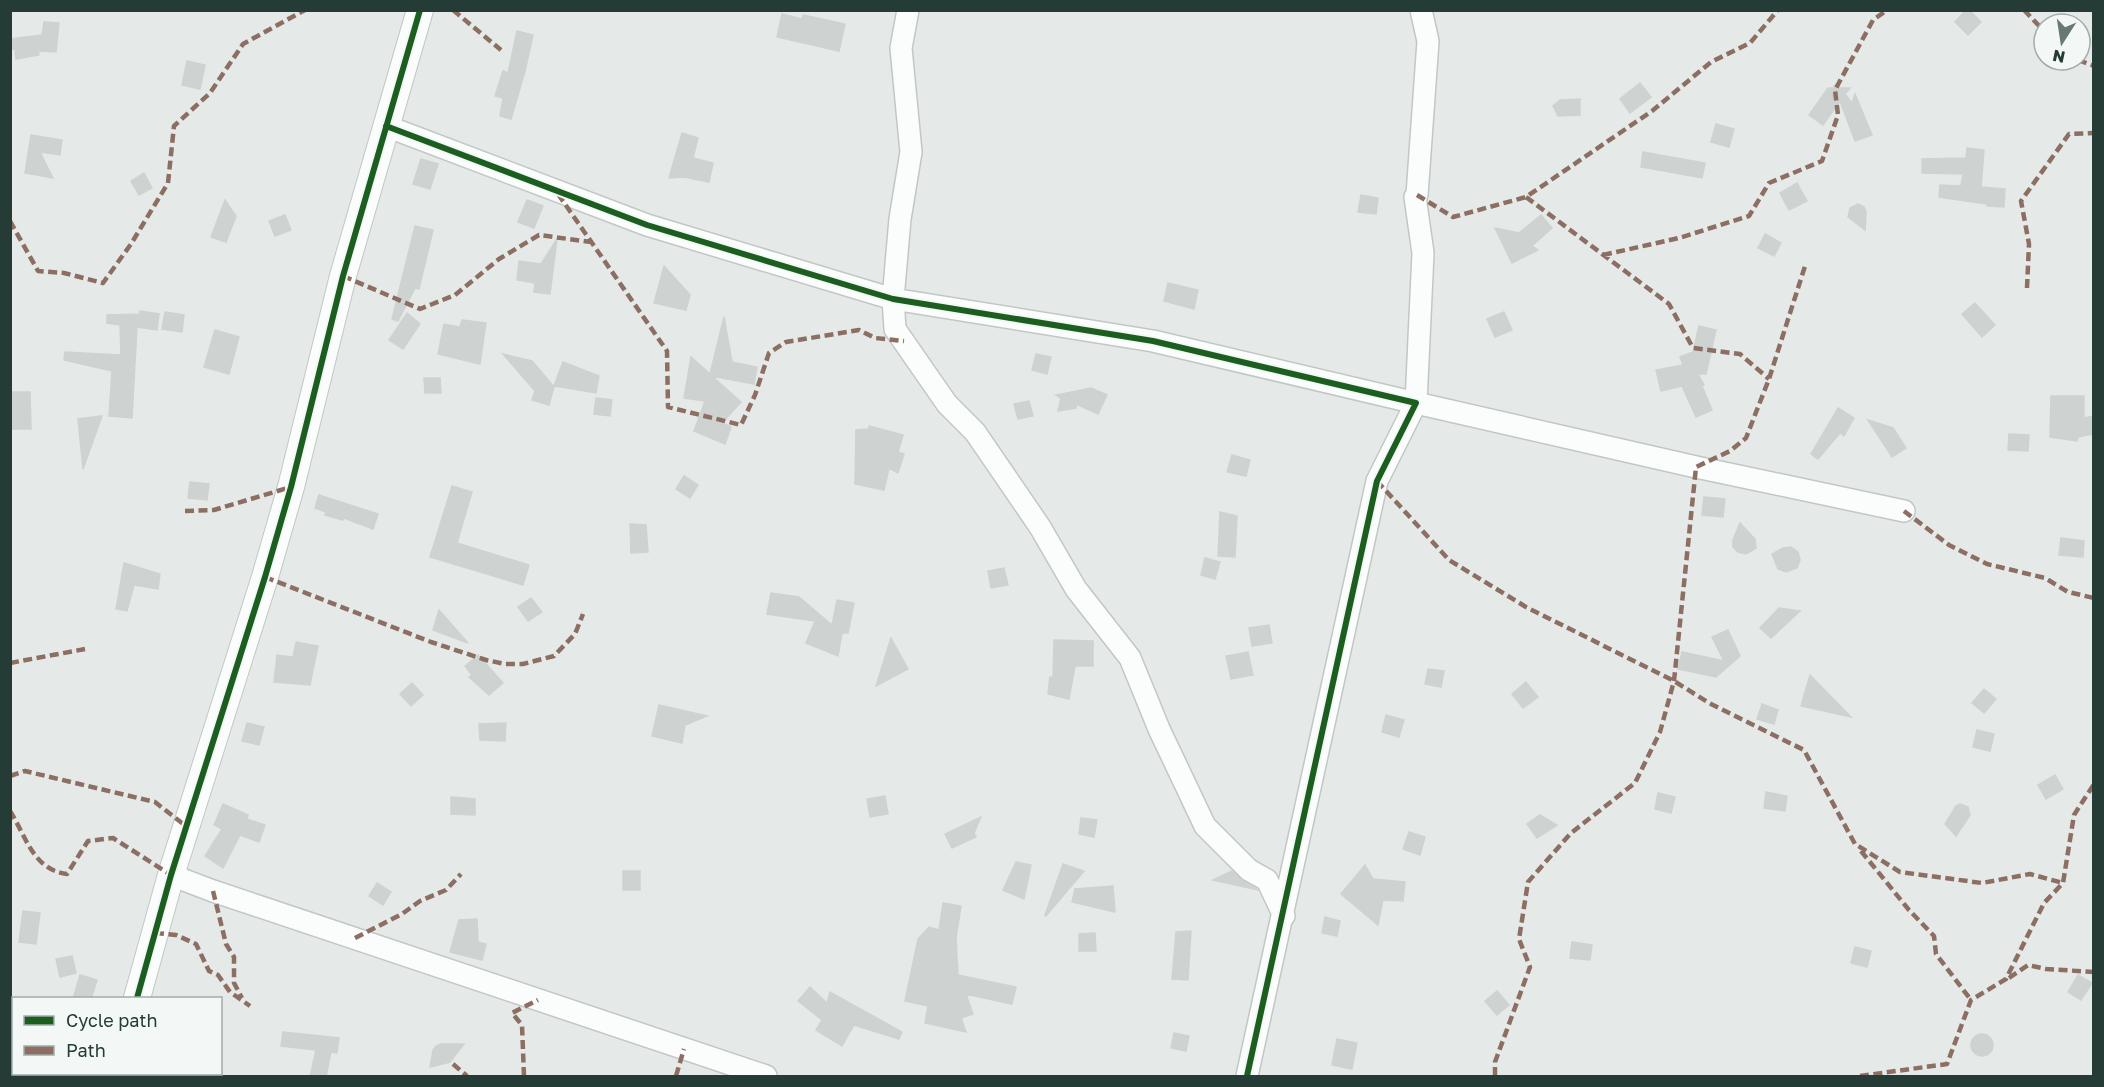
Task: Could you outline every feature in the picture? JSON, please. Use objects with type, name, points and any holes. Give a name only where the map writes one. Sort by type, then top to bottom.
[{"type":"street","points":[[138,997],[171,875],[291,487],[343,276],[420,10]]},
{"type":"street","points":[[908,10],[901,48],[911,152],[900,219],[893,299],[895,329],[947,404],[975,432],[1040,527],[1076,589],[1130,658],[1159,729],[1205,826],[1249,870],[1266,880],[1284,916]]},
{"type":"street","points":[[1247,1077],[1284,916],[1377,481],[1416,403],[1423,253],[1415,197],[1417,195],[1428,41],[1421,10]]},
{"type":"street","points":[[386,126],[647,225],[893,299],[1153,340],[1695,468],[1905,511]]},
{"type":"street","points":[[171,875],[766,1077]]},
{"type":"building","points":[[1966,10],[1969,10],[1981,22],[1968,35],[1955,22]]},
{"type":"building","points":[[782,14],[802,19],[803,15],[845,24],[839,51],[777,37]]},
{"type":"building","points":[[44,22],[59,23],[56,52],[38,51],[39,55],[16,59],[15,49],[10,49],[10,39],[42,35]]},
{"type":"building","points":[[517,31],[533,35],[511,119],[500,116],[503,98],[495,96],[503,71],[508,73]]},
{"type":"building","points":[[187,61],[205,65],[200,89],[182,85]]},
{"type":"building","points":[[1640,83],[1651,97],[1630,113],[1620,99]]},
{"type":"building","points":[[1837,84],[1840,88],[1850,88],[1845,94],[1852,103],[1855,94],[1872,135],[1855,141],[1840,101],[1823,125],[1809,115],[1828,88],[1835,88]]},
{"type":"building","points":[[1580,99],[1580,115],[1558,116],[1553,106],[1560,100]]},
{"type":"building","points":[[1716,124],[1734,129],[1729,147],[1711,142]]},
{"type":"building","points":[[682,133],[698,138],[693,158],[713,163],[709,182],[684,177],[669,178]]},
{"type":"building","points":[[31,135],[62,140],[60,155],[40,152],[53,178],[25,173]]},
{"type":"building","points":[[1967,148],[1984,150],[1981,187],[2005,189],[2004,207],[1939,197],[1940,185],[1961,186],[1963,174],[1922,173],[1922,159],[1966,158]]},
{"type":"building","points":[[1643,152],[1705,163],[1702,178],[1641,167]]},
{"type":"building","points":[[421,159],[438,164],[430,189],[413,184]]},
{"type":"building","points":[[144,173],[152,188],[139,195],[131,181]]},
{"type":"building","points":[[1797,183],[1807,201],[1789,210],[1780,193]]},
{"type":"building","points":[[1361,195],[1378,198],[1376,214],[1358,212]]},
{"type":"building","points":[[225,200],[236,216],[226,242],[211,237]]},
{"type":"building","points":[[527,200],[543,206],[534,228],[518,222]]},
{"type":"building","points":[[1858,204],[1864,207],[1866,212],[1865,230],[1848,217],[1850,208]]},
{"type":"building","points":[[285,215],[291,230],[275,236],[269,221]]},
{"type":"building","points":[[1541,215],[1552,228],[1532,246],[1538,250],[1512,263],[1495,228],[1519,233]]},
{"type":"building","points":[[415,226],[433,230],[419,289],[415,288],[398,321],[392,319]]},
{"type":"building","points":[[1765,234],[1781,243],[1774,256],[1758,248]]},
{"type":"building","points":[[557,239],[550,294],[534,292],[535,283],[517,280],[519,261],[541,264]]},
{"type":"building","points":[[664,266],[690,295],[686,310],[654,303]]},
{"type":"building","points":[[1168,283],[1198,290],[1194,309],[1164,301]]},
{"type":"building","points":[[1975,303],[1995,325],[1982,337],[1962,314]]},
{"type":"building","points":[[140,311],[159,314],[157,330],[137,327],[132,418],[109,416],[112,371],[64,360],[65,352],[121,355],[120,325],[107,323],[107,315],[140,314]]},
{"type":"building","points":[[165,312],[184,315],[182,332],[162,329]]},
{"type":"building","points":[[1504,312],[1512,330],[1495,337],[1487,319]]},
{"type":"building","points":[[407,313],[420,324],[403,349],[389,340]]},
{"type":"building","points":[[724,317],[732,362],[757,367],[754,384],[712,376],[741,402],[722,423],[731,427],[725,444],[694,431],[705,401],[684,398],[691,357],[710,374]]},
{"type":"building","points":[[462,320],[486,323],[480,364],[438,354],[444,324],[460,327]]},
{"type":"building","points":[[1699,326],[1716,330],[1706,374],[1698,374],[1712,410],[1696,417],[1682,386],[1661,391],[1656,370],[1683,365],[1680,357],[1693,352]]},
{"type":"building","points":[[215,330],[239,337],[229,374],[204,367]]},
{"type":"building","points":[[503,354],[532,361],[554,387],[549,405],[532,400],[535,391]]},
{"type":"building","points":[[1036,354],[1051,357],[1047,374],[1032,370]]},
{"type":"building","points":[[563,362],[599,376],[596,393],[554,386]]},
{"type":"building","points":[[424,378],[440,378],[441,393],[425,393]]},
{"type":"building","points":[[1091,388],[1107,395],[1098,414],[1076,404],[1076,408],[1058,411],[1061,398],[1056,395]]},
{"type":"building","points":[[10,392],[30,392],[31,429],[10,429]]},
{"type":"building","points":[[2051,396],[2084,396],[2084,418],[2094,416],[2094,434],[2078,437],[2077,441],[2050,437]]},
{"type":"building","points":[[596,398],[612,400],[610,416],[594,414]]},
{"type":"building","points":[[1029,401],[1033,416],[1018,419],[1014,404]]},
{"type":"building","points":[[1838,408],[1854,418],[1844,436],[1840,433],[1818,459],[1811,454]]},
{"type":"building","points":[[102,416],[83,469],[78,419]]},
{"type":"building","points":[[1868,420],[1893,428],[1906,448],[1892,457]]},
{"type":"building","points":[[869,426],[903,435],[898,452],[904,454],[898,473],[889,468],[884,490],[855,484],[856,430],[869,429]]},
{"type":"building","points":[[2009,434],[2029,435],[2028,451],[2008,450]]},
{"type":"building","points":[[1232,455],[1250,460],[1246,476],[1227,472]]},
{"type":"building","points":[[684,476],[698,485],[690,498],[676,489]]},
{"type":"building","points":[[190,482],[209,484],[207,500],[188,498]]},
{"type":"building","points":[[452,486],[472,492],[457,543],[529,565],[523,585],[430,557]]},
{"type":"building","points":[[319,495],[378,514],[373,529],[344,518],[343,520],[325,515],[326,512],[315,508]]},
{"type":"building","points":[[1704,497],[1725,499],[1723,517],[1702,515]]},
{"type":"building","points":[[1220,512],[1237,516],[1235,557],[1218,556]]},
{"type":"building","points":[[1740,523],[1755,539],[1756,548],[1746,554],[1738,552],[1733,547],[1733,540]]},
{"type":"building","points":[[630,524],[646,525],[648,552],[631,553]]},
{"type":"building","points":[[2061,538],[2084,541],[2083,557],[2059,555]]},
{"type":"building","points":[[1791,547],[1798,552],[1800,560],[1797,568],[1786,572],[1778,569],[1772,554],[1783,548]]},
{"type":"building","points":[[1205,558],[1220,562],[1215,579],[1201,575]]},
{"type":"building","points":[[124,563],[160,574],[158,589],[134,585],[127,611],[116,609]]},
{"type":"building","points":[[1004,568],[1008,585],[991,588],[988,571]]},
{"type":"building","points":[[771,593],[799,597],[832,625],[837,600],[854,603],[848,633],[842,633],[838,656],[806,643],[815,621],[767,614]]},
{"type":"building","points":[[531,598],[542,612],[528,621],[518,607]]},
{"type":"building","points":[[1779,608],[1800,611],[1771,638],[1760,628]]},
{"type":"building","points":[[439,610],[468,643],[433,630]]},
{"type":"building","points":[[1269,625],[1272,643],[1252,646],[1249,628]]},
{"type":"building","points":[[1728,630],[1740,656],[1716,677],[1678,669],[1682,652],[1724,661],[1712,637]]},
{"type":"building","points":[[891,638],[908,669],[876,686]]},
{"type":"building","points":[[1054,640],[1093,641],[1093,666],[1075,666],[1069,699],[1048,694],[1050,677],[1053,678]]},
{"type":"building","points":[[296,642],[318,646],[310,685],[274,682],[277,655],[293,657]]},
{"type":"building","points":[[1248,652],[1253,675],[1231,679],[1226,656]]},
{"type":"building","points":[[478,655],[503,683],[489,695],[469,677],[472,675],[465,666]]},
{"type":"building","points":[[1428,669],[1444,671],[1441,687],[1425,684]]},
{"type":"building","points":[[1810,675],[1851,717],[1801,706]]},
{"type":"building","points":[[1526,682],[1538,697],[1523,708],[1512,694]]},
{"type":"building","points":[[412,683],[423,695],[411,706],[400,694]]},
{"type":"building","points":[[1984,689],[1996,699],[1984,713],[1972,703]]},
{"type":"building","points":[[1762,704],[1778,710],[1774,724],[1757,719]]},
{"type":"building","points":[[659,705],[707,716],[685,725],[682,743],[652,736]]},
{"type":"building","points":[[1386,715],[1404,720],[1399,737],[1382,732]]},
{"type":"building","points":[[247,723],[264,727],[259,745],[242,741]]},
{"type":"building","points":[[506,723],[505,741],[480,740],[479,724]]},
{"type":"building","points":[[1977,730],[1994,734],[1990,751],[1973,747]]},
{"type":"building","points":[[2055,775],[2063,789],[2046,799],[2038,785]]},
{"type":"building","points":[[1766,792],[1787,796],[1785,811],[1764,808]]},
{"type":"building","points":[[1658,793],[1675,797],[1671,813],[1655,809]]},
{"type":"building","points":[[885,796],[888,814],[870,817],[867,799]]},
{"type":"building","points":[[451,797],[475,799],[475,815],[451,814]]},
{"type":"building","points":[[223,804],[248,815],[247,819],[265,825],[259,842],[240,835],[223,868],[205,856],[222,829],[214,825]]},
{"type":"building","points":[[1960,804],[1968,807],[1970,815],[1956,836],[1945,824],[1956,806]]},
{"type":"building","points":[[1540,815],[1557,825],[1537,838],[1527,824]]},
{"type":"building","points":[[981,817],[974,833],[976,837],[952,848],[945,834]]},
{"type":"building","points":[[1081,818],[1097,820],[1094,837],[1079,834]]},
{"type":"building","points":[[1409,832],[1425,837],[1420,855],[1403,849]]},
{"type":"building","points":[[1016,862],[1031,865],[1024,899],[1003,890]]},
{"type":"building","points":[[1063,864],[1084,871],[1046,916],[1045,915]]},
{"type":"building","points":[[1365,865],[1373,879],[1405,882],[1403,901],[1383,900],[1378,925],[1341,894]]},
{"type":"building","points":[[623,871],[640,871],[640,890],[623,890]]},
{"type":"building","points":[[1232,871],[1243,881],[1258,890],[1213,880]]},
{"type":"building","points":[[377,883],[391,892],[383,905],[369,896]]},
{"type":"building","points":[[1113,886],[1115,912],[1072,902],[1075,889]]},
{"type":"building","points":[[943,903],[961,906],[956,938],[958,975],[1016,987],[1012,1004],[966,994],[973,1014],[961,1018],[966,1032],[925,1023],[928,1006],[905,1001],[918,939],[929,927],[939,930]]},
{"type":"building","points":[[23,911],[40,913],[36,944],[19,942]]},
{"type":"building","points":[[1325,917],[1340,921],[1337,936],[1322,933]]},
{"type":"building","points":[[477,919],[478,942],[486,944],[482,960],[450,952],[459,920]]},
{"type":"building","points":[[1191,931],[1188,980],[1172,979],[1176,932]]},
{"type":"building","points":[[1095,933],[1096,951],[1079,951],[1079,934]]},
{"type":"building","points":[[1572,942],[1592,945],[1590,960],[1570,958]]},
{"type":"building","points":[[1855,947],[1871,951],[1867,967],[1851,963]]},
{"type":"building","points":[[72,956],[76,973],[60,977],[56,959]]},
{"type":"building","points":[[80,975],[97,980],[92,997],[74,997]]},
{"type":"building","points":[[2078,975],[2092,983],[2081,1000],[2068,992]]},
{"type":"building","points":[[810,987],[827,1003],[830,992],[902,1032],[899,1039],[854,1025],[842,1046],[816,1030],[822,1020],[798,1001]]},
{"type":"building","points":[[1497,991],[1509,1005],[1497,1015],[1485,1001]]},
{"type":"building","points":[[283,1032],[339,1038],[337,1053],[331,1052],[326,1077],[310,1077],[316,1050],[281,1046]]},
{"type":"building","points":[[1174,1033],[1189,1036],[1186,1051],[1171,1048]]},
{"type":"building","points":[[1982,1034],[1990,1037],[1993,1045],[1990,1053],[1982,1056],[1974,1053],[1971,1045],[1974,1037]]},
{"type":"building","points":[[1337,1039],[1357,1043],[1352,1069],[1332,1065]]},
{"type":"building","points":[[441,1044],[464,1044],[450,1062],[430,1067],[433,1050]]},
{"type":"marked path","points":[[10,221],[38,271],[64,273],[103,283],[131,244],[168,183],[174,126],[210,93],[243,44],[305,10]]},
{"type":"marked path","points":[[453,10],[501,50]]},
{"type":"marked path","points":[[1417,195],[1453,217],[1526,197],[1652,111],[1711,62],[1750,43],[1778,10]]},
{"type":"marked path","points":[[1603,255],[1679,238],[1749,216],[1769,183],[1822,161],[1838,115],[1835,90],[1873,20],[1887,10]]},
{"type":"marked path","points":[[2024,10],[2032,18]]},
{"type":"marked path","points":[[2027,288],[2029,244],[2021,201],[2069,134],[2094,133]]},
{"type":"marked path","points":[[558,194],[667,351],[668,407],[741,425],[755,395],[769,353],[786,342],[859,330],[875,338],[904,341]]},
{"type":"marked path","points":[[1526,197],[1669,304],[1693,348],[1740,354],[1769,379]]},
{"type":"marked path","points":[[343,276],[420,309],[455,295],[499,259],[539,235],[591,242]]},
{"type":"marked path","points":[[1495,1076],[1495,1062],[1530,967],[1519,939],[1528,882],[1571,833],[1635,783],[1660,732],[1674,681],[1696,467],[1730,451],[1746,438],[1769,379],[1806,263]]},
{"type":"marked path","points":[[1377,481],[1449,560],[1526,607],[1674,681],[1709,703],[1804,750],[1855,844],[1900,872],[1982,883],[2030,874],[2063,883]]},
{"type":"marked path","points":[[185,511],[214,510],[291,487]]},
{"type":"marked path","points":[[1904,511],[1949,545],[1987,564],[2045,578],[2068,592],[2094,598]]},
{"type":"marked path","points":[[265,577],[431,642],[505,664],[523,664],[554,656],[575,634],[583,614]]},
{"type":"marked path","points":[[10,663],[85,649]]},
{"type":"marked path","points":[[10,776],[25,771],[155,802],[187,827]]},
{"type":"marked path","points":[[1860,1076],[1947,1064],[1971,1000],[2006,979],[2044,903],[2063,883],[2074,815],[2094,784]]},
{"type":"marked path","points":[[10,811],[38,859],[55,871],[67,874],[88,841],[113,838],[171,875]]},
{"type":"marked path","points":[[1861,851],[1909,910],[1934,936],[1936,954],[1971,1000]]},
{"type":"marked path","points":[[355,938],[402,914],[420,901],[446,890],[461,874]]},
{"type":"marked path","points":[[213,891],[226,944],[234,957],[234,983],[242,998]]},
{"type":"marked path","points":[[155,933],[176,935],[196,944],[209,971],[218,975],[230,992],[250,1006]]},
{"type":"marked path","points":[[2009,978],[2028,965],[2046,969],[2094,972]]},
{"type":"marked path","points":[[524,1076],[522,1025],[512,1013],[538,1000]]},
{"type":"marked path","points":[[676,1076],[684,1049]]},
{"type":"marked path","points":[[453,1064],[467,1076]]},
{"type":"cycle path","points":[[137,997],[171,875],[291,487],[343,276],[420,10]]},
{"type":"cycle path","points":[[386,126],[647,225],[893,299],[1153,341],[1416,403],[1377,481],[1247,1076]]}]
